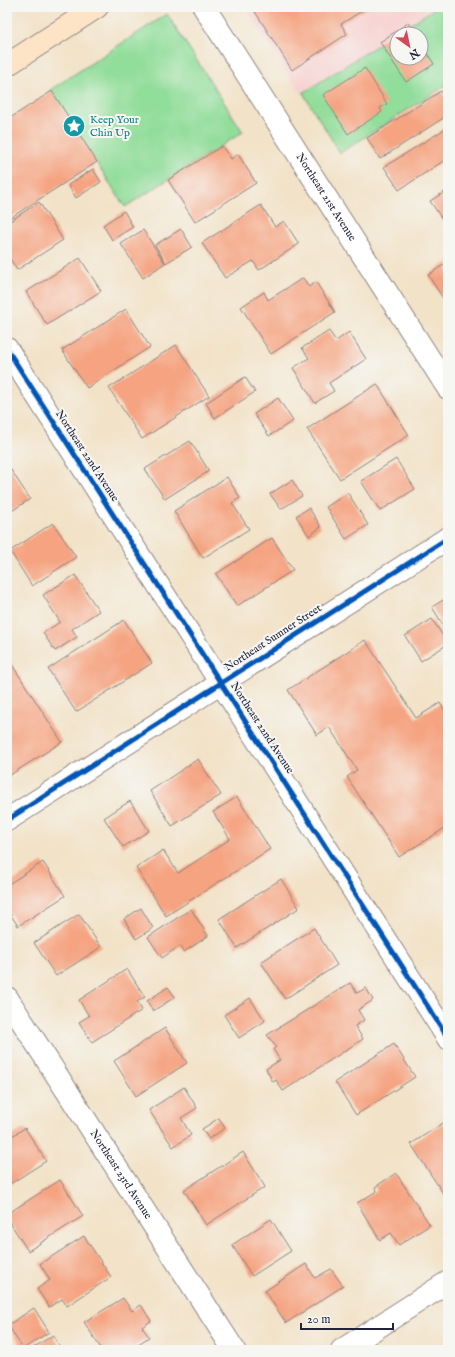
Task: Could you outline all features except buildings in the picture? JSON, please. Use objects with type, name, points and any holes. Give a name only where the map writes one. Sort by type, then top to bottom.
[{"type":"street","points":[[7,65],[97,7]]},
{"type":"street","name":"Northeast 21st Avenue","points":[[204,7],[448,388]]},
{"type":"street","name":"Northeast 22nd Avenue","points":[[7,349],[448,1038]]},
{"type":"street","name":"Northeast Sumner Street","points":[[7,820],[448,538]]},
{"type":"street","name":"Northeast 23rd Avenue","points":[[7,998],[234,1350]]},
{"type":"street","points":[[342,1350],[448,1282]]},
{"type":"shaded area","points":[[245,7],[437,7],[407,26],[389,26],[389,38],[301,94]]},
{"type":"green space","points":[[437,7],[448,7],[448,84],[340,153],[303,93],[389,38],[389,66],[429,66],[429,26],[407,26]]},
{"type":"green space","points":[[167,14],[243,132],[125,207],[50,90]]},
{"type":"cycle path","points":[[7,349],[448,1038]]},
{"type":"cycle path","points":[[7,820],[448,538]]},
{"type":"place","name":"Keep Your Chin Up","points":[[74,126]]}]
